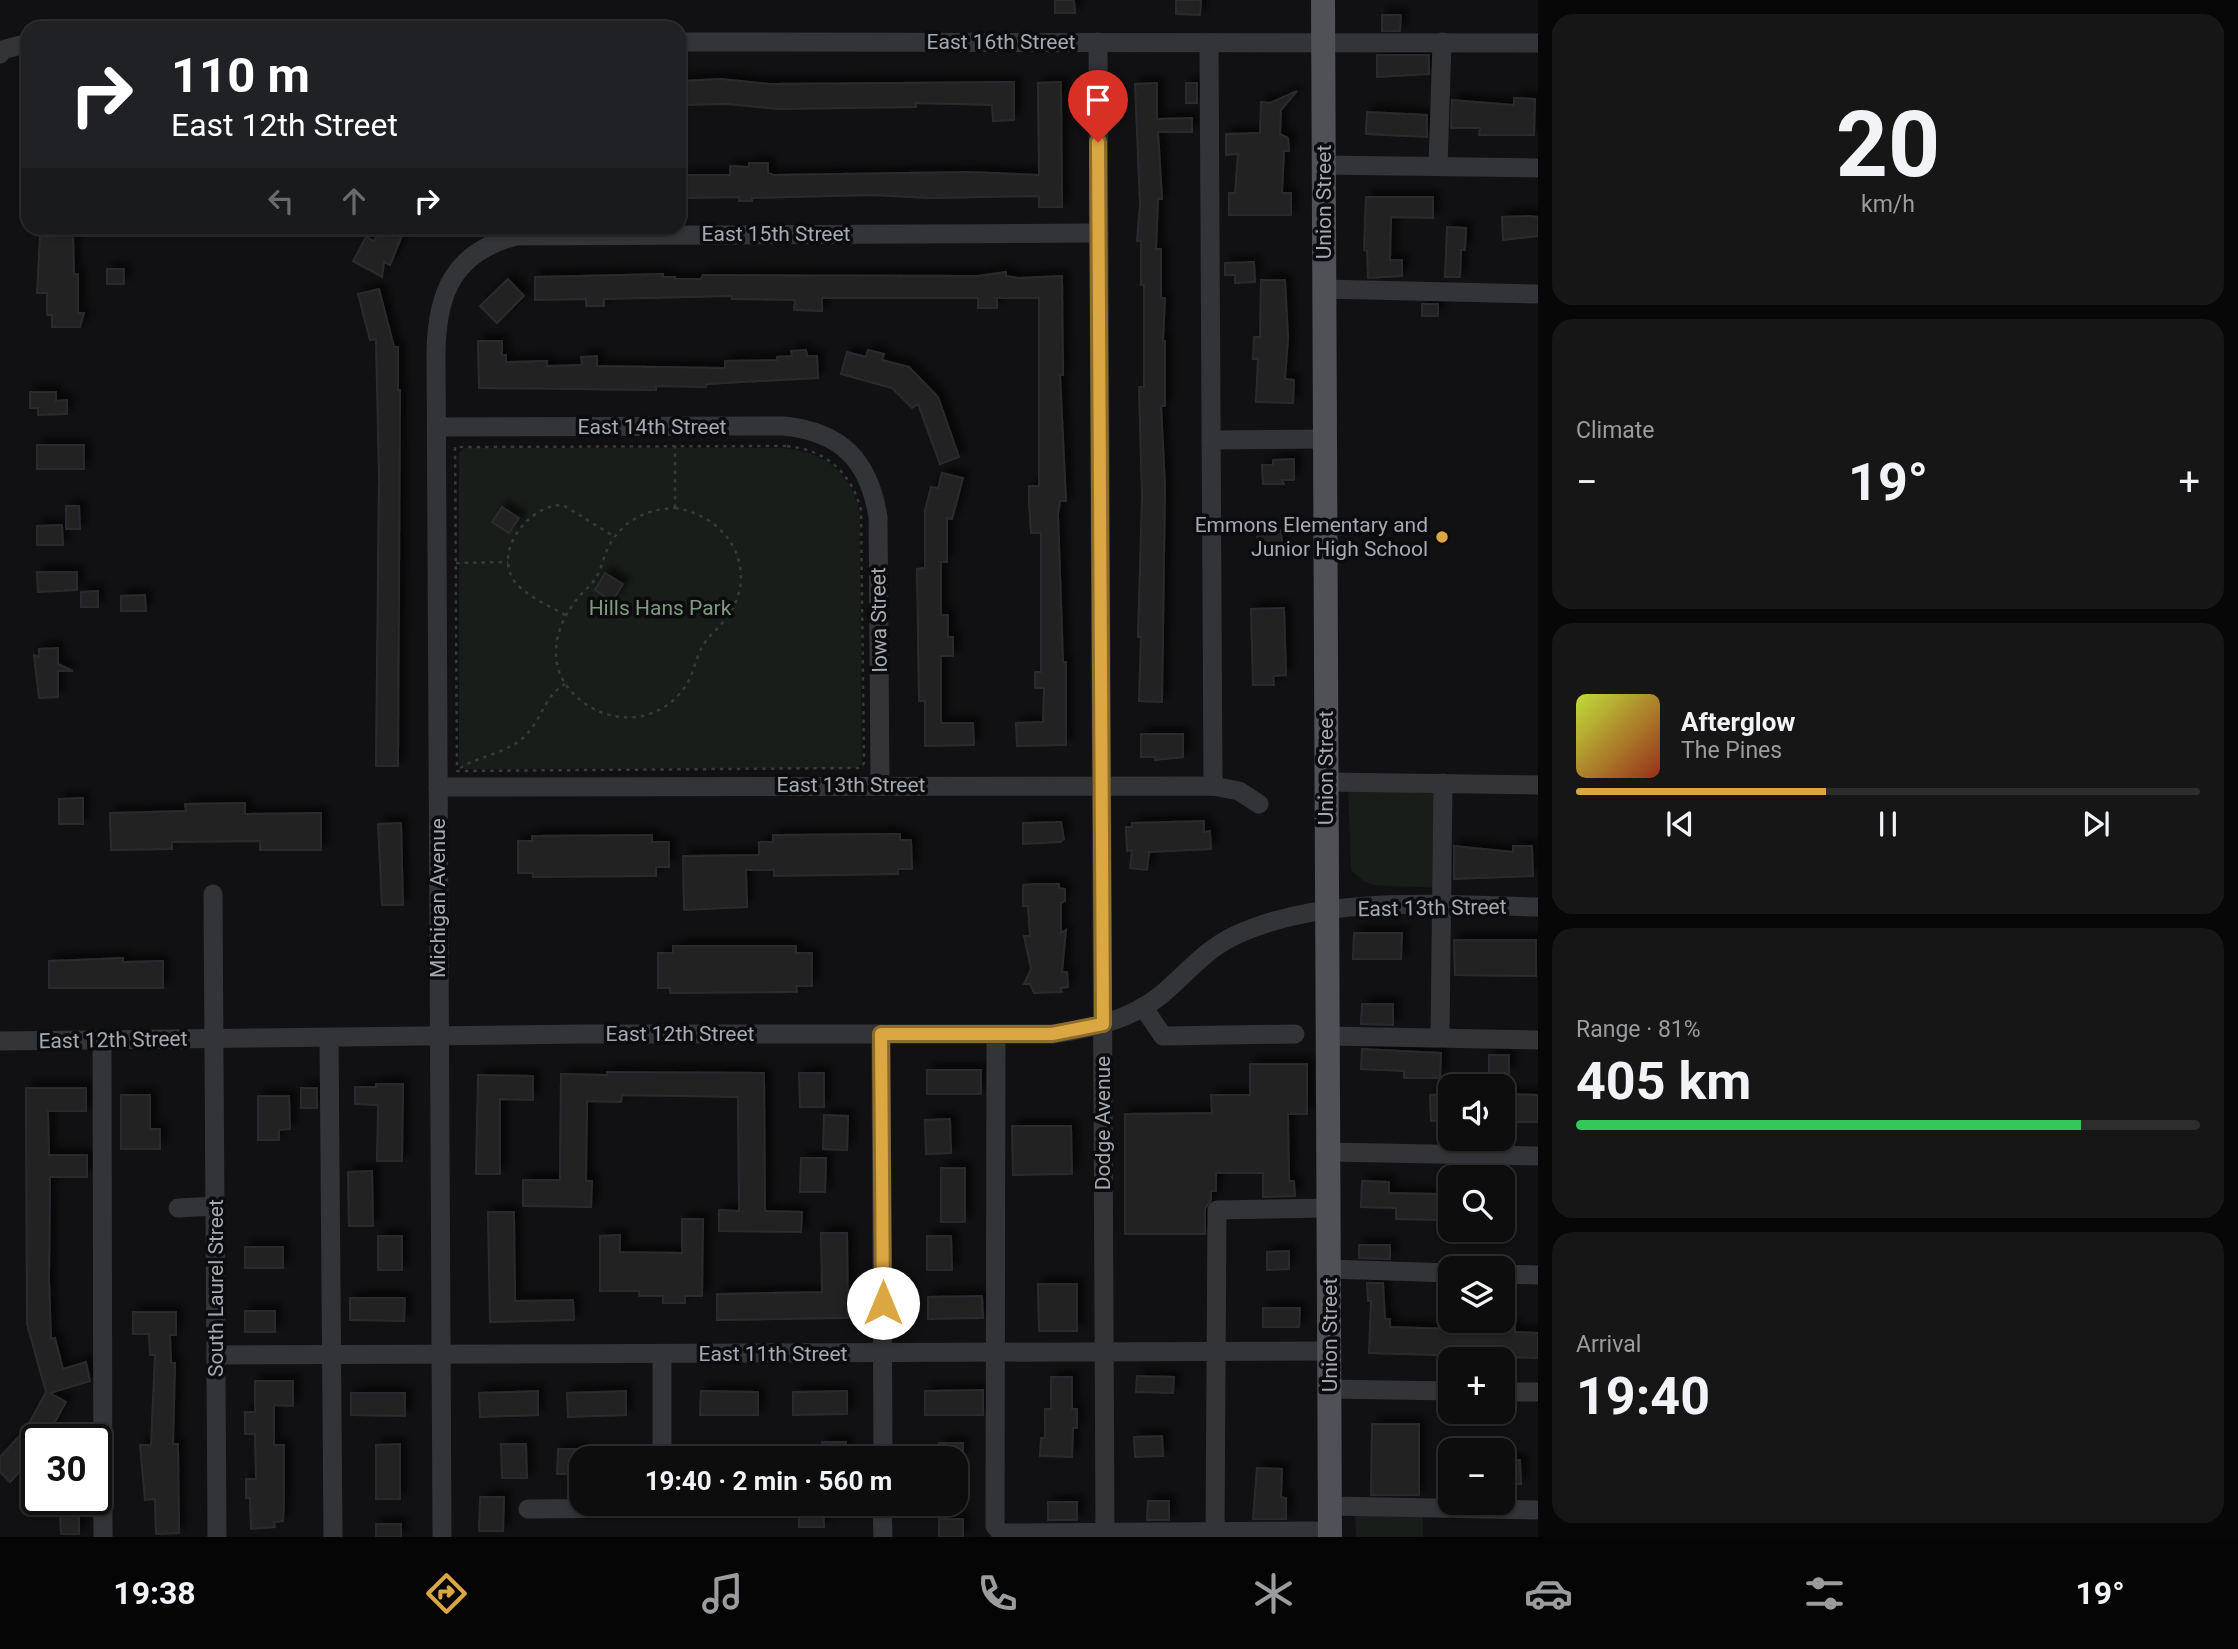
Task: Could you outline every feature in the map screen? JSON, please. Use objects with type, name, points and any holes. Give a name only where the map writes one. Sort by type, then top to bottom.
[{"type":"main road","name":"Union Street","points":[[1323,0],[1331,1534]]},
{"type":"street","name":"East 16th Street","points":[[686,42],[1538,43]]},
{"type":"street","name":"Dodge Avenue","points":[[1098,42],[1105,1532]]},
{"type":"street","points":[[1438,166],[1442,42]]},
{"type":"street","points":[[1209,43],[1213,786]]},
{"type":"street","points":[[1,52],[21,45]]},
{"type":"street","points":[[1323,165],[1538,168]]},
{"type":"street","name":"East 15th Street","points":[[686,234],[1099,233]]},
{"type":"street","name":"East 15th Street","points":[[463,265],[489,245],[527,235]]},
{"type":"street","name":"Michigan Avenue","points":[[442,1537],[438,1035],[438,310],[443,294],[463,265]]},
{"type":"street","points":[[1324,289],[1538,294]]},
{"type":"street","name":"East 14th Street","points":[[438,427],[784,426],[824,435],[856,460]]},
{"type":"street","points":[[1211,440],[1327,439]]},
{"type":"street","name":"Iowa Street","points":[[856,460],[874,492],[878,517],[880,785]]},
{"type":"street","points":[[1325,782],[1538,785]]},
{"type":"street","points":[[1440,1036],[1443,783]]},
{"type":"street","name":"East 13th Street","points":[[438,787],[1102,784],[1213,786],[1239,791],[1259,804]]},
{"type":"street","name":"South Laurel Street","points":[[213,894],[217,1537]]},
{"type":"street","name":"East 13th Street","points":[[1327,911],[1440,905],[1538,907]]},
{"type":"street","name":"East 12th Street","points":[[0,1041],[438,1035],[1052,1034],[1103,1024],[1143,1007],[1202,957],[1231,938],[1251,929],[1327,911]]},
{"type":"street","points":[[1143,1007],[1163,1036],[1295,1034]]},
{"type":"street","points":[[881,1034],[883,1446]]},
{"type":"street","points":[[996,1036],[995,1526],[1001,1533],[1331,1534]]},
{"type":"street","points":[[1328,1036],[1440,1036],[1538,1040]]},
{"type":"street","points":[[329,1037],[333,1537]]},
{"type":"street","points":[[102,1040],[103,1537]]},
{"type":"street","points":[[1328,1152],[1538,1156]]},
{"type":"street","points":[[178,1208],[216,1206]]},
{"type":"street","points":[[1215,1534],[1217,1210],[1329,1208]]},
{"type":"street","points":[[1329,1269],[1438,1273]]},
{"type":"street","points":[[1515,1274],[1538,1275]]},
{"type":"street","name":"East 11th Street","points":[[216,1355],[1329,1351]]},
{"type":"street","points":[[662,1354],[662,1446]]},
{"type":"street","points":[[1330,1389],[1438,1391]]},
{"type":"street","points":[[1515,1392],[1538,1392]]},
{"type":"street","points":[[1330,1506],[1538,1510]]},
{"type":"street","points":[[528,1509],[569,1508]]},
{"type":"street","points":[[883,1516],[883,1537]]},
{"type":"path","points":[[675,446],[675,508]]},
{"type":"path","points":[[456,447],[801,447],[826,457],[846,475],[853,487],[863,523],[864,763],[861,768],[456,771],[456,447]]},
{"type":"path","points":[[565,615],[519,586],[508,562],[520,529],[548,506],[569,507],[615,537]]},
{"type":"path","points":[[675,508],[701,514],[721,528],[733,546],[741,570],[741,588],[733,607],[704,645],[688,682],[671,702],[660,709],[631,718],[599,712],[585,705],[565,684],[555,656],[556,637],[565,615],[597,578],[615,537],[638,516],[650,510],[675,508]]},
{"type":"path","points":[[456,563],[508,562]]},
{"type":"path","points":[[456,771],[475,758],[510,747],[523,739],[536,725],[554,692],[565,684]]},
{"type":"green space","name":"Hills Hans Park","points":[[464,448],[781,448],[810,453],[834,467],[851,488],[860,516],[862,763],[856,768],[464,769],[459,762],[459,453]]},
{"type":"green space","points":[[1348,787],[1438,788],[1438,888],[1373,885],[1351,870]]},
{"type":"green space","points":[[1355,1514],[1423,1515],[1423,1537],[1356,1537]]},
{"type":"building","points":[[1055,0],[1074,0],[1075,13],[1055,13]]},
{"type":"building","points":[[1176,0],[1201,0],[1200,15],[1176,14]]},
{"type":"building","points":[[1382,15],[1401,15],[1400,31],[1382,31]]},
{"type":"building","points":[[1377,55],[1429,55],[1429,74],[1377,77]]},
{"type":"building","points":[[721,79],[770,84],[1014,82],[1014,120],[993,121],[992,105],[916,103],[916,107],[779,109],[727,104],[686,105],[686,81]]},
{"type":"building","points":[[1061,82],[1062,207],[1039,207],[1039,196],[929,198],[871,195],[752,198],[752,201],[739,201],[739,197],[686,198],[686,175],[730,175],[730,166],[749,167],[749,163],[768,163],[768,173],[773,175],[968,172],[1039,175],[1038,83]]},
{"type":"building","points":[[1157,83],[1157,119],[1192,118],[1192,132],[1158,132],[1162,199],[1158,199],[1156,249],[1161,249],[1161,298],[1165,298],[1165,406],[1161,406],[1165,486],[1162,702],[1139,701],[1141,637],[1138,637],[1142,497],[1139,387],[1144,387],[1144,285],[1141,285],[1141,241],[1137,241],[1140,204],[1135,84]]},
{"type":"building","points":[[1186,83],[1197,83],[1197,103],[1186,103]]},
{"type":"building","points":[[1297,91],[1281,110],[1280,134],[1288,138],[1289,151],[1284,151],[1282,193],[1291,193],[1291,215],[1229,215],[1229,193],[1235,193],[1238,154],[1226,155],[1226,134],[1260,133],[1261,102],[1270,103]]},
{"type":"building","points":[[1514,98],[1535,99],[1534,135],[1479,135],[1480,128],[1451,128],[1452,100],[1514,105]]},
{"type":"building","points":[[1367,112],[1427,115],[1427,137],[1366,134]]},
{"type":"building","points":[[1366,197],[1433,197],[1433,218],[1391,217],[1390,260],[1402,260],[1402,276],[1368,278],[1367,251],[1364,250]]},
{"type":"building","points":[[1502,217],[1538,217],[1538,236],[1503,240]]},
{"type":"building","points":[[1447,227],[1466,228],[1465,250],[1461,250],[1460,277],[1445,277]]},
{"type":"building","points":[[73,235],[74,274],[78,274],[78,313],[84,313],[80,327],[52,327],[52,315],[47,315],[47,293],[37,293],[40,237]]},
{"type":"building","points":[[377,235],[402,235],[390,265],[384,262],[382,277],[353,261],[366,237],[374,241]]},
{"type":"building","points":[[1254,262],[1255,282],[1235,283],[1235,275],[1225,275],[1225,263]]},
{"type":"building","points":[[107,269],[124,269],[124,284],[107,284]]},
{"type":"building","points":[[1006,272],[1006,276],[1018,278],[1062,276],[1063,375],[1060,375],[1066,501],[1060,501],[1058,515],[1063,662],[1066,662],[1066,745],[1017,746],[1016,723],[1043,722],[1044,688],[1035,688],[1035,672],[1041,672],[1041,533],[1031,533],[1029,503],[1029,486],[1039,486],[1039,298],[997,298],[997,308],[978,308],[978,298],[822,298],[822,311],[794,310],[795,300],[732,299],[732,296],[604,299],[604,306],[586,306],[586,299],[535,300],[535,277],[663,274],[663,277],[675,279],[701,279],[703,275],[978,276]]},
{"type":"building","points":[[508,279],[524,296],[497,323],[480,306]]},
{"type":"building","points":[[1261,280],[1285,280],[1288,338],[1285,379],[1294,380],[1293,403],[1256,402],[1258,359],[1253,359],[1254,337],[1260,337]]},
{"type":"building","points":[[379,289],[394,347],[398,347],[400,390],[398,766],[376,766],[379,476],[376,339],[370,340],[358,294]]},
{"type":"building","points":[[1422,304],[1438,304],[1438,316],[1422,316]]},
{"type":"building","points":[[478,341],[502,341],[502,355],[506,355],[506,362],[547,361],[547,366],[582,365],[581,357],[597,356],[597,366],[725,368],[725,361],[777,360],[777,357],[792,356],[791,351],[806,350],[807,356],[817,356],[818,378],[707,384],[706,387],[656,386],[656,390],[479,388]]},
{"type":"building","points":[[868,350],[884,354],[882,360],[909,367],[938,397],[959,457],[940,464],[918,404],[912,408],[892,388],[841,374],[847,352],[866,357]]},
{"type":"building","points":[[30,392],[56,392],[56,401],[67,400],[67,414],[38,415],[38,408],[30,408]]},
{"type":"building","points":[[37,445],[84,445],[84,469],[37,469]]},
{"type":"building","points":[[1294,459],[1294,480],[1282,480],[1284,484],[1263,484],[1262,465],[1273,465],[1273,460]]},
{"type":"building","points":[[942,473],[963,478],[952,519],[947,518],[947,562],[941,562],[941,615],[948,615],[948,637],[953,637],[953,656],[941,656],[941,723],[973,723],[974,745],[925,746],[925,701],[919,701],[917,569],[925,568],[925,510],[931,487],[938,488]]},
{"type":"building","points":[[66,506],[79,506],[80,529],[66,529]]},
{"type":"building","points":[[502,507],[519,518],[509,533],[492,522]]},
{"type":"building","points":[[62,525],[63,545],[37,545],[37,526]]},
{"type":"building","points":[[1281,530],[1282,543],[1279,543],[1279,548],[1258,550],[1257,531]]},
{"type":"building","points":[[37,572],[77,572],[77,590],[38,592]]},
{"type":"building","points":[[605,573],[623,584],[612,601],[595,590]]},
{"type":"building","points":[[98,591],[98,607],[81,607],[81,592]]},
{"type":"building","points":[[145,595],[146,611],[121,611],[121,596]]},
{"type":"building","points":[[1284,608],[1286,675],[1273,676],[1274,685],[1253,685],[1251,609]]},
{"type":"building","points":[[58,648],[58,664],[73,671],[58,671],[58,697],[39,698],[34,655],[39,657],[39,649]]},
{"type":"building","points":[[1141,734],[1183,734],[1183,757],[1155,760],[1155,757],[1141,757]]},
{"type":"building","points":[[83,798],[83,824],[59,824],[59,799]]},
{"type":"building","points":[[245,803],[245,814],[321,813],[321,850],[260,850],[260,841],[172,842],[172,849],[111,850],[110,813],[186,811],[185,804]]},
{"type":"building","points":[[1204,821],[1204,832],[1210,831],[1211,849],[1149,852],[1147,870],[1130,868],[1132,850],[1127,851],[1126,827],[1132,827],[1132,823]]},
{"type":"building","points":[[1061,822],[1064,839],[1060,842],[1023,844],[1023,823]]},
{"type":"building","points":[[401,823],[403,905],[382,905],[378,824]]},
{"type":"building","points":[[900,834],[900,840],[911,840],[912,869],[898,869],[898,874],[774,876],[774,870],[746,870],[747,907],[684,910],[683,856],[759,855],[759,842],[773,842],[773,835]]},
{"type":"building","points":[[652,835],[652,842],[669,842],[669,867],[656,867],[656,876],[533,877],[533,873],[518,873],[518,841],[532,841],[532,836]]},
{"type":"building","points":[[1454,846],[1513,852],[1513,846],[1532,846],[1533,876],[1454,879]]},
{"type":"building","points":[[1059,884],[1059,888],[1065,889],[1065,901],[1061,903],[1061,933],[1066,930],[1062,972],[1067,972],[1068,987],[1060,988],[1062,992],[1034,993],[1030,984],[1024,984],[1031,969],[1024,936],[1030,936],[1028,906],[1023,906],[1023,885]]},
{"type":"building","points":[[1354,933],[1402,933],[1401,959],[1353,959]]},
{"type":"building","points":[[1454,940],[1536,940],[1536,976],[1455,975]]},
{"type":"building","points":[[673,946],[796,946],[796,953],[812,953],[812,986],[796,986],[797,992],[670,993],[670,988],[658,988],[658,953],[673,953]]},
{"type":"building","points":[[123,958],[123,962],[163,961],[163,988],[49,988],[49,961]]},
{"type":"building","points":[[1362,1004],[1393,1004],[1393,1025],[1361,1024]]},
{"type":"building","points":[[1362,1049],[1441,1053],[1438,1078],[1404,1078],[1404,1071],[1361,1069]]},
{"type":"building","points":[[1489,1055],[1509,1055],[1509,1073],[1489,1073]]},
{"type":"building","points":[[1250,1064],[1307,1064],[1307,1114],[1288,1114],[1289,1181],[1294,1181],[1295,1196],[1263,1197],[1263,1173],[1216,1173],[1216,1191],[1211,1191],[1211,1200],[1205,1209],[1205,1234],[1125,1234],[1125,1114],[1212,1113],[1211,1095],[1250,1095]]},
{"type":"building","points":[[927,1070],[981,1070],[981,1094],[927,1094]]},
{"type":"building","points":[[607,1072],[764,1073],[765,1211],[802,1212],[801,1232],[719,1231],[719,1210],[739,1211],[738,1097],[622,1095],[621,1102],[587,1101],[586,1181],[592,1181],[591,1207],[523,1206],[523,1180],[560,1180],[561,1074],[607,1075]]},
{"type":"building","points":[[799,1073],[824,1073],[824,1107],[800,1107]]},
{"type":"building","points":[[478,1075],[533,1076],[533,1100],[500,1099],[500,1174],[476,1174]]},
{"type":"building","points":[[376,1084],[403,1084],[402,1161],[377,1161],[378,1105],[355,1104],[355,1087],[376,1087]]},
{"type":"building","points":[[26,1088],[86,1088],[86,1111],[48,1111],[49,1155],[87,1155],[87,1177],[50,1177],[51,1339],[55,1338],[63,1369],[86,1362],[90,1381],[50,1393],[66,1402],[54,1424],[29,1424],[46,1392],[27,1324]]},
{"type":"building","points":[[301,1088],[317,1088],[317,1108],[301,1108]]},
{"type":"building","points":[[1515,1094],[1538,1095],[1538,1122],[1515,1122]]},
{"type":"building","points":[[121,1095],[150,1095],[150,1129],[160,1129],[160,1149],[121,1149]]},
{"type":"building","points":[[1430,1095],[1438,1095],[1438,1121],[1431,1121]]},
{"type":"building","points":[[258,1096],[289,1096],[290,1129],[279,1130],[279,1140],[258,1140]]},
{"type":"building","points":[[824,1115],[848,1116],[847,1150],[823,1149]]},
{"type":"building","points":[[950,1119],[951,1153],[926,1154],[925,1120]]},
{"type":"building","points":[[1012,1126],[1071,1126],[1072,1174],[1013,1175]]},
{"type":"building","points":[[801,1158],[826,1158],[825,1192],[800,1192]]},
{"type":"building","points":[[941,1168],[965,1168],[965,1222],[941,1222]]},
{"type":"building","points":[[372,1171],[373,1226],[349,1226],[348,1172]]},
{"type":"building","points":[[1362,1181],[1389,1182],[1389,1193],[1438,1194],[1438,1220],[1396,1219],[1396,1208],[1361,1207]]},
{"type":"building","points":[[488,1212],[514,1212],[515,1301],[573,1300],[574,1320],[490,1322]]},
{"type":"building","points":[[682,1219],[703,1219],[702,1296],[685,1296],[685,1303],[663,1303],[663,1296],[639,1296],[639,1291],[600,1291],[600,1236],[620,1235],[620,1252],[682,1253]]},
{"type":"building","points":[[821,1233],[847,1233],[848,1318],[717,1320],[717,1294],[822,1292]]},
{"type":"building","points":[[378,1236],[402,1236],[402,1270],[378,1270]]},
{"type":"building","points":[[927,1236],[951,1236],[952,1270],[927,1270]]},
{"type":"building","points":[[1359,1245],[1390,1245],[1390,1259],[1359,1258]]},
{"type":"building","points":[[245,1247],[283,1247],[283,1268],[245,1268]]},
{"type":"building","points":[[1289,1251],[1289,1269],[1267,1270],[1267,1252]]},
{"type":"building","points":[[1367,1283],[1383,1283],[1385,1319],[1390,1319],[1390,1327],[1438,1328],[1438,1333],[1538,1333],[1538,1358],[1515,1357],[1515,1347],[1438,1347],[1438,1355],[1369,1353],[1371,1301],[1368,1301]]},
{"type":"building","points":[[1038,1284],[1077,1284],[1077,1331],[1039,1331]]},
{"type":"building","points":[[982,1296],[983,1318],[928,1319],[928,1297]]},
{"type":"building","points":[[350,1298],[405,1298],[404,1321],[350,1320]]},
{"type":"building","points":[[1263,1308],[1300,1308],[1299,1327],[1263,1327]]},
{"type":"building","points":[[245,1311],[275,1311],[275,1332],[245,1332]]},
{"type":"building","points":[[133,1312],[176,1312],[176,1335],[170,1335],[171,1363],[175,1363],[173,1444],[178,1444],[179,1533],[156,1534],[155,1499],[145,1500],[140,1445],[151,1445],[155,1355],[150,1355],[149,1334],[133,1334]]},
{"type":"building","points":[[1137,1376],[1174,1377],[1173,1393],[1136,1392]]},
{"type":"building","points":[[1051,1377],[1072,1377],[1072,1409],[1077,1409],[1077,1428],[1073,1428],[1072,1457],[1040,1456],[1041,1438],[1045,1438],[1045,1409],[1051,1409]]},
{"type":"building","points":[[255,1381],[293,1381],[293,1406],[274,1405],[274,1445],[284,1445],[283,1521],[274,1522],[275,1527],[251,1529],[246,1479],[256,1479],[255,1434],[245,1434],[245,1412],[255,1412]]},
{"type":"building","points":[[983,1390],[983,1415],[925,1415],[925,1391]]},
{"type":"building","points":[[538,1391],[538,1415],[480,1417],[479,1393]]},
{"type":"building","points":[[626,1391],[626,1415],[568,1417],[567,1393]]},
{"type":"building","points":[[701,1391],[758,1392],[758,1415],[700,1415]]},
{"type":"building","points":[[847,1391],[847,1414],[793,1415],[793,1392]]},
{"type":"building","points":[[351,1393],[405,1393],[405,1416],[351,1415]]},
{"type":"building","points":[[1372,1424],[1419,1424],[1419,1495],[1371,1495]]},
{"type":"building","points":[[21,1434],[21,1470],[10,1482],[0,1472],[0,1457]]},
{"type":"building","points":[[1162,1436],[1163,1456],[1135,1457],[1134,1437]]},
{"type":"building","points":[[822,1442],[846,1442],[846,1446],[822,1446]]},
{"type":"building","points":[[939,1443],[963,1443],[963,1446],[939,1446]]},
{"type":"building","points":[[400,1444],[400,1499],[376,1499],[376,1445]]},
{"type":"building","points":[[501,1444],[526,1444],[527,1478],[502,1478]]},
{"type":"building","points":[[558,1449],[569,1449],[569,1474],[557,1474]]},
{"type":"building","points":[[1515,1460],[1520,1460],[1521,1484],[1515,1484]]},
{"type":"building","points":[[1257,1468],[1282,1469],[1281,1497],[1286,1498],[1286,1519],[1253,1519]]},
{"type":"building","points":[[480,1497],[504,1497],[503,1531],[479,1531]]},
{"type":"building","points":[[1148,1501],[1169,1501],[1169,1520],[1147,1520]]},
{"type":"building","points":[[1048,1502],[1077,1502],[1077,1520],[1048,1520]]},
{"type":"building","points":[[60,1515],[79,1515],[79,1534],[61,1534]]},
{"type":"building","points":[[799,1516],[824,1516],[824,1527],[799,1527]]},
{"type":"building","points":[[939,1519],[963,1519],[963,1537],[939,1537]]},
{"type":"building","points":[[376,1524],[401,1524],[401,1537],[376,1537]]},
{"type":"place","name":"Emmons Elementary and Junior High School","points":[[1442,537]]},
{"type":"route","points":[[883,1303],[881,1034],[1052,1034],[1103,1024],[1098,142]]}]
